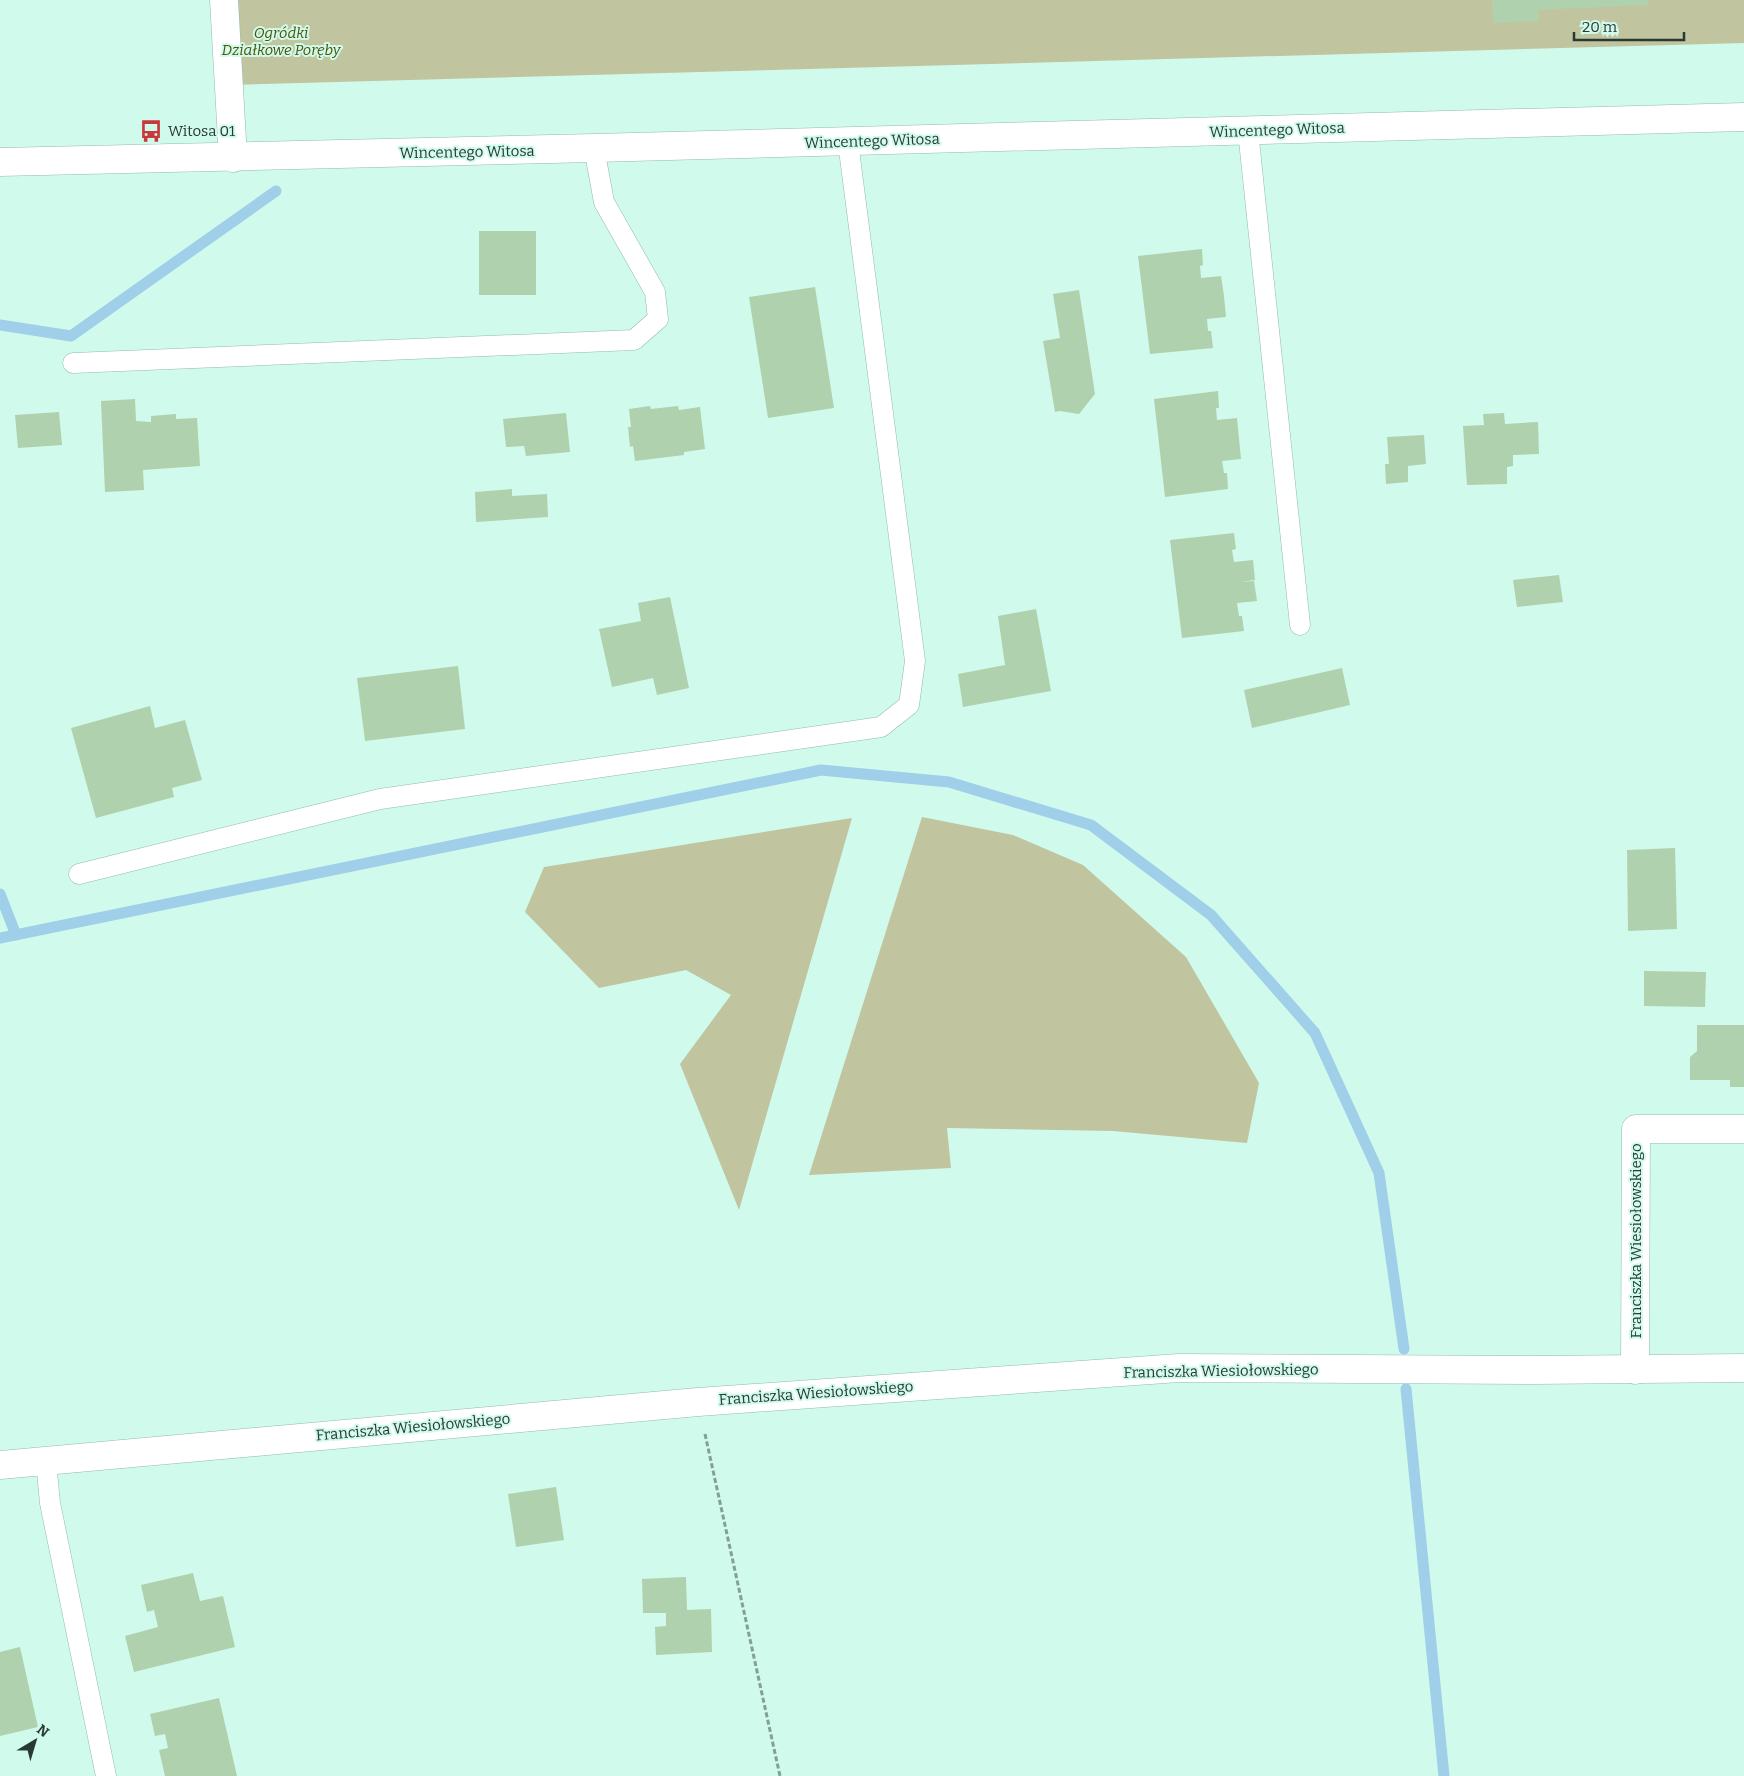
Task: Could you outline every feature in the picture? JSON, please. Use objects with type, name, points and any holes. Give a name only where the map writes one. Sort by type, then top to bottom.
[{"type":"street","points":[[224,0],[233,158]]},
{"type":"street","name":"Wincentego Witosa","points":[[0,162],[233,158],[1744,117]]},
{"type":"street","name":"Franciszka Wiesiołowskiego","points":[[1635,1370],[1636,1130],[1744,1130]]},
{"type":"street","name":"Franciszka Wiesiołowskiego","points":[[0,1465],[698,1402],[1179,1368],[1635,1370],[1744,1368]]},
{"type":"lane","points":[[1248,131],[1300,625]]},
{"type":"lane","points":[[80,874],[380,799],[882,727],[909,705],[916,661],[848,142]]},
{"type":"lane","points":[[73,363],[634,340],[658,319],[655,292],[604,202],[594,148]]},
{"type":"lane","points":[[46,1461],[50,1503],[106,1776]]},
{"type":"path","points":[[698,1402],[780,1776]]},
{"type":"green space","name":"Ogródki Działkowe Poręby","points":[[224,0],[1744,0],[1744,43],[229,85]]},
{"type":"green space","points":[[922,817],[1013,835],[1083,865],[1186,957],[1259,1083],[1247,1143],[1113,1131],[947,1128],[951,1168],[809,1175]]},
{"type":"green space","points":[[852,818],[739,1210],[680,1064],[731,995],[686,970],[599,988],[525,912],[544,867]]},
{"type":"building","points":[[1492,0],[1648,0],[1648,5],[1538,10],[1539,21],[1493,23]]},
{"type":"building","points":[[479,231],[536,231],[536,295],[479,295]]},
{"type":"building","points":[[1202,249],[1203,265],[1200,266],[1201,278],[1221,276],[1224,296],[1226,317],[1207,319],[1213,348],[1150,354],[1138,256]]},
{"type":"building","points":[[815,287],[834,408],[768,418],[749,297]]},
{"type":"building","points":[[1079,290],[1095,394],[1079,414],[1055,412],[1043,341],[1060,338],[1053,294]]},
{"type":"building","points":[[1218,391],[1219,408],[1216,408],[1217,420],[1237,418],[1241,459],[1222,461],[1224,473],[1227,473],[1228,489],[1165,497],[1154,399]]},
{"type":"building","points":[[135,399],[136,421],[151,422],[151,416],[176,414],[176,419],[197,418],[200,466],[143,470],[144,490],[105,492],[101,401]]},
{"type":"building","points":[[650,406],[651,409],[678,406],[679,410],[700,407],[705,449],[684,452],[684,455],[635,461],[633,446],[630,447],[628,427],[631,427],[629,409]]},
{"type":"building","points":[[59,412],[62,445],[18,448],[15,415]]},
{"type":"building","points":[[566,413],[570,452],[526,456],[524,446],[506,447],[503,419]]},
{"type":"building","points":[[1504,413],[1505,424],[1538,422],[1539,454],[1513,455],[1513,466],[1507,467],[1507,484],[1467,485],[1463,426],[1484,425],[1483,414]]},
{"type":"building","points":[[1424,435],[1426,464],[1408,466],[1408,482],[1386,484],[1385,464],[1389,464],[1387,437]]},
{"type":"building","points":[[512,489],[512,496],[547,494],[548,517],[476,522],[475,492]]},
{"type":"building","points":[[1234,533],[1236,549],[1232,550],[1234,562],[1253,560],[1255,580],[1240,582],[1254,581],[1257,601],[1237,603],[1239,616],[1242,616],[1244,631],[1182,638],[1170,540]]},
{"type":"building","points":[[1559,575],[1563,602],[1517,607],[1513,580]]},
{"type":"building","points":[[670,597],[689,688],[657,695],[653,678],[612,687],[599,629],[641,621],[638,603]]},
{"type":"building","points":[[1036,609],[1051,691],[963,707],[958,674],[1005,665],[998,616]]},
{"type":"building","points":[[458,666],[465,729],[365,741],[357,678]]},
{"type":"building","points":[[1342,668],[1350,705],[1252,728],[1244,690]]},
{"type":"building","points":[[150,706],[155,728],[185,720],[202,780],[172,788],[174,797],[96,818],[71,728]]},
{"type":"building","points":[[1675,848],[1677,929],[1628,931],[1627,850]]},
{"type":"building","points":[[1644,971],[1706,972],[1705,1007],[1644,1006]]},
{"type":"building","points":[[1697,1025],[1744,1025],[1744,1087],[1730,1087],[1730,1080],[1690,1080],[1690,1057],[1697,1051]]},
{"type":"building","points":[[556,1487],[564,1540],[516,1547],[508,1494]]},
{"type":"building","points":[[193,1573],[200,1601],[223,1596],[235,1647],[134,1672],[125,1636],[158,1627],[154,1610],[147,1612],[141,1585]]},
{"type":"building","points":[[686,1577],[687,1610],[711,1609],[712,1652],[656,1655],[655,1627],[666,1626],[666,1613],[643,1613],[642,1579]]},
{"type":"building","points":[[20,1647],[38,1727],[0,1736],[0,1652]]},
{"type":"building","points":[[219,1698],[237,1776],[165,1776],[159,1750],[168,1748],[165,1734],[155,1736],[150,1714]]},
{"type":"waterway","points":[[0,325],[71,336],[276,191]]},
{"type":"waterway","points":[[0,938],[821,770],[949,782],[1091,825],[1211,915],[1315,1033],[1379,1173],[1404,1349]]},
{"type":"waterway","points":[[0,894],[16,935]]},
{"type":"waterway","points":[[1406,1389],[1444,1776]]},
{"type":"place","name":"Witosa 01","points":[[151,131]]}]
